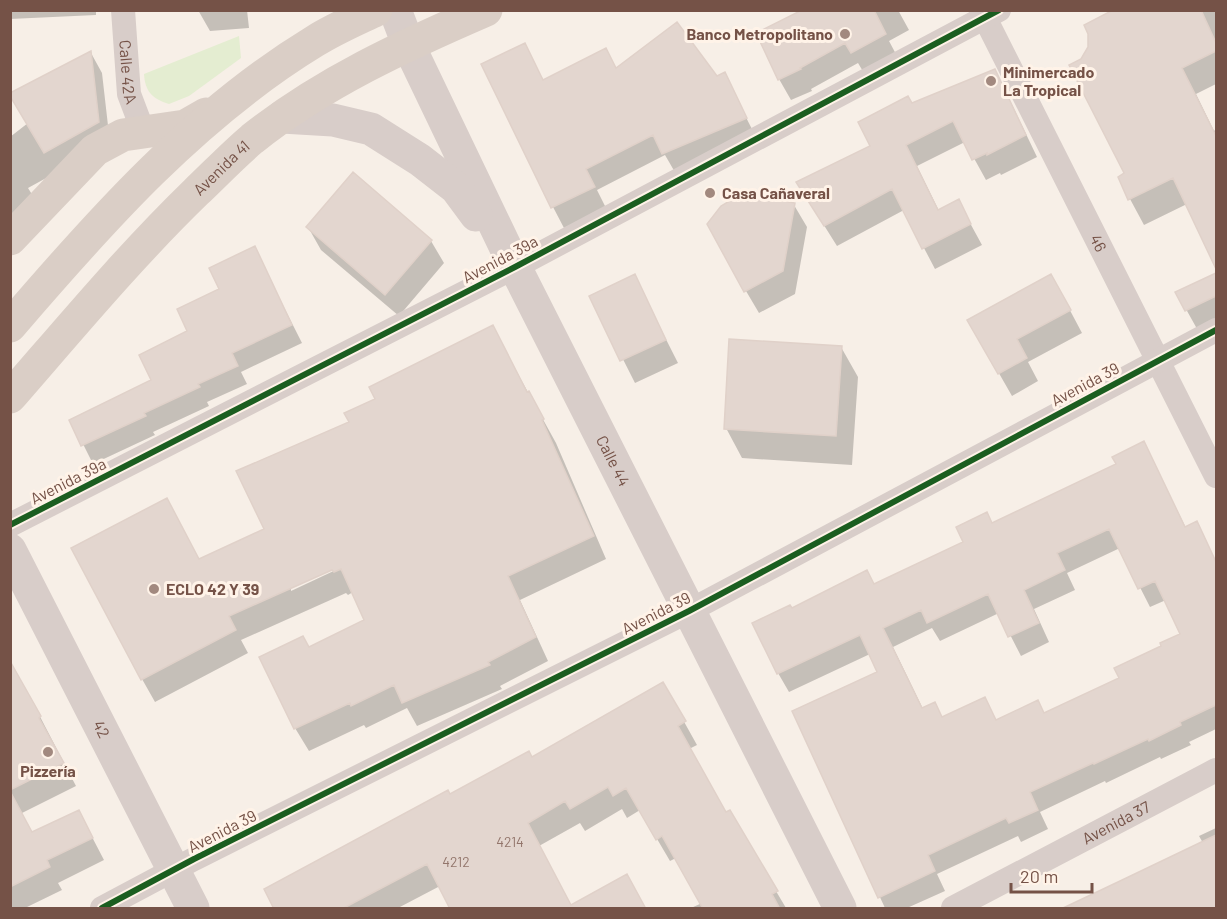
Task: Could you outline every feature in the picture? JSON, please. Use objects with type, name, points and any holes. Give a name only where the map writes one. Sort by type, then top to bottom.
[{"type":"main road","points":[[10,239],[95,150],[123,135],[185,126],[230,100],[316,40],[376,10]]},
{"type":"main road","name":"Avenida 41","points":[[10,397],[149,238],[251,140],[282,117],[345,78],[408,44],[486,10]]},
{"type":"main road","points":[[10,326],[95,228],[167,156],[230,100]]},
{"type":"street","name":"Calle 42A","points":[[123,10],[129,94],[143,131]]},
{"type":"street","name":"Calle 44","points":[[395,10],[408,44],[515,267],[840,909]]},
{"type":"street","name":"Avenida 39a","points":[[10,525],[515,267],[988,13]]},
{"type":"street","name":"46","points":[[988,13],[1157,361],[1216,476]]},
{"type":"street","points":[[282,117],[333,120],[371,129],[420,160],[456,188],[515,267]]},
{"type":"street","name":"Avenida 39","points":[[102,909],[174,870],[689,611],[1216,330]]},
{"type":"street","name":"42","points":[[10,550],[193,909]]},
{"type":"street","name":"Avenida 37","points":[[953,909],[1216,770]]},
{"type":"green space","points":[[239,36],[241,58],[189,96],[169,104],[150,94],[144,74]]},
{"type":"building","points":[[802,10],[874,10],[886,34],[851,53],[845,43],[778,80],[756,33]]},
{"type":"building","points":[[1113,10],[1201,10],[1216,43],[1216,51],[1182,68],[1216,136],[1216,269],[1173,178],[1128,200],[1118,177],[1124,173],[1069,65],[1081,59],[1088,47],[1088,34],[1084,25]]},
{"type":"building","points":[[677,22],[717,76],[725,72],[747,118],[662,154],[653,135],[586,169],[595,187],[551,208],[481,64],[525,43],[543,80],[606,48],[616,68]]},
{"type":"building","points":[[91,51],[99,122],[44,153],[10,93]]},
{"type":"building","points":[[995,69],[1026,135],[972,160],[953,121],[906,145],[938,210],[959,199],[971,224],[922,249],[892,189],[824,226],[796,182],[870,146],[858,122],[908,96],[912,103]]},
{"type":"building","points":[[353,172],[432,240],[385,295],[306,227]]},
{"type":"building","points":[[743,193],[795,203],[783,271],[744,292],[707,224],[721,206]]},
{"type":"building","points":[[255,246],[292,325],[232,353],[238,366],[144,413],[146,416],[81,446],[69,420],[151,380],[139,355],[187,331],[177,309],[219,289],[209,268]]},
{"type":"building","points":[[1216,273],[1216,296],[1185,311],[1175,292]]},
{"type":"building","points":[[635,274],[666,340],[620,361],[589,296]]},
{"type":"building","points":[[1051,274],[1071,310],[1017,339],[1027,358],[998,374],[967,320]]},
{"type":"building","points":[[493,325],[527,392],[529,391],[544,419],[542,420],[594,536],[508,576],[536,637],[488,662],[490,665],[402,703],[394,685],[351,706],[350,703],[294,729],[259,657],[303,636],[309,647],[364,620],[341,569],[334,572],[332,570],[229,616],[236,630],[141,680],[71,548],[167,498],[199,559],[264,529],[236,471],[349,422],[344,413],[375,399],[369,387]]},
{"type":"building","points":[[729,339],[842,346],[836,436],[724,429]]},
{"type":"building","points":[[1144,441],[1185,527],[1197,521],[1216,562],[1216,705],[1180,722],[1181,725],[1149,741],[1148,739],[1030,792],[1038,810],[1009,823],[1006,818],[928,855],[935,871],[878,898],[792,711],[877,672],[860,635],[777,674],[752,623],[790,605],[792,608],[867,570],[874,584],[963,542],[956,527],[987,512],[992,523],[1116,464],[1112,457]],"holes":[[[1109,529],[1138,589],[1155,581],[1180,634],[1160,643],[1161,646],[1114,668],[1119,678],[1044,713],[1038,700],[996,720],[985,697],[942,717],[935,702],[922,708],[883,628],[921,610],[927,623],[988,594],[1008,637],[1039,623],[1024,590],[1065,570],[1057,553]]]},
{"type":"building","points":[[10,661],[64,763],[10,790]]},
{"type":"building","points":[[663,682],[686,721],[678,726],[726,812],[730,810],[778,891],[772,894],[780,909],[703,909],[662,836],[656,840],[626,788],[613,796],[608,787],[570,809],[565,801],[528,823],[571,905],[627,874],[646,909],[450,909],[427,864],[342,909],[274,909],[264,889],[448,790],[450,794],[529,751],[532,757]]},
{"type":"building","points":[[10,791],[32,832],[79,810],[93,838],[47,860],[50,867],[10,887]]},
{"type":"building","points":[[1216,835],[1216,909],[1061,909],[1120,881]]},
{"type":"cycle path","points":[[10,525],[515,267],[999,10]]},
{"type":"cycle path","points":[[102,908],[194,859],[689,611],[1216,330]]},
{"type":"place","name":"Banco Metropolitano","points":[[845,34]]},
{"type":"place","name":"Minimercado La Tropical","points":[[991,81]]},
{"type":"place","name":"Casa Cañaveral","points":[[710,193]]},
{"type":"place","name":"ECLO 42 Y 39","points":[[154,589]]},
{"type":"place","name":"Pizzería","points":[[48,752]]}]
